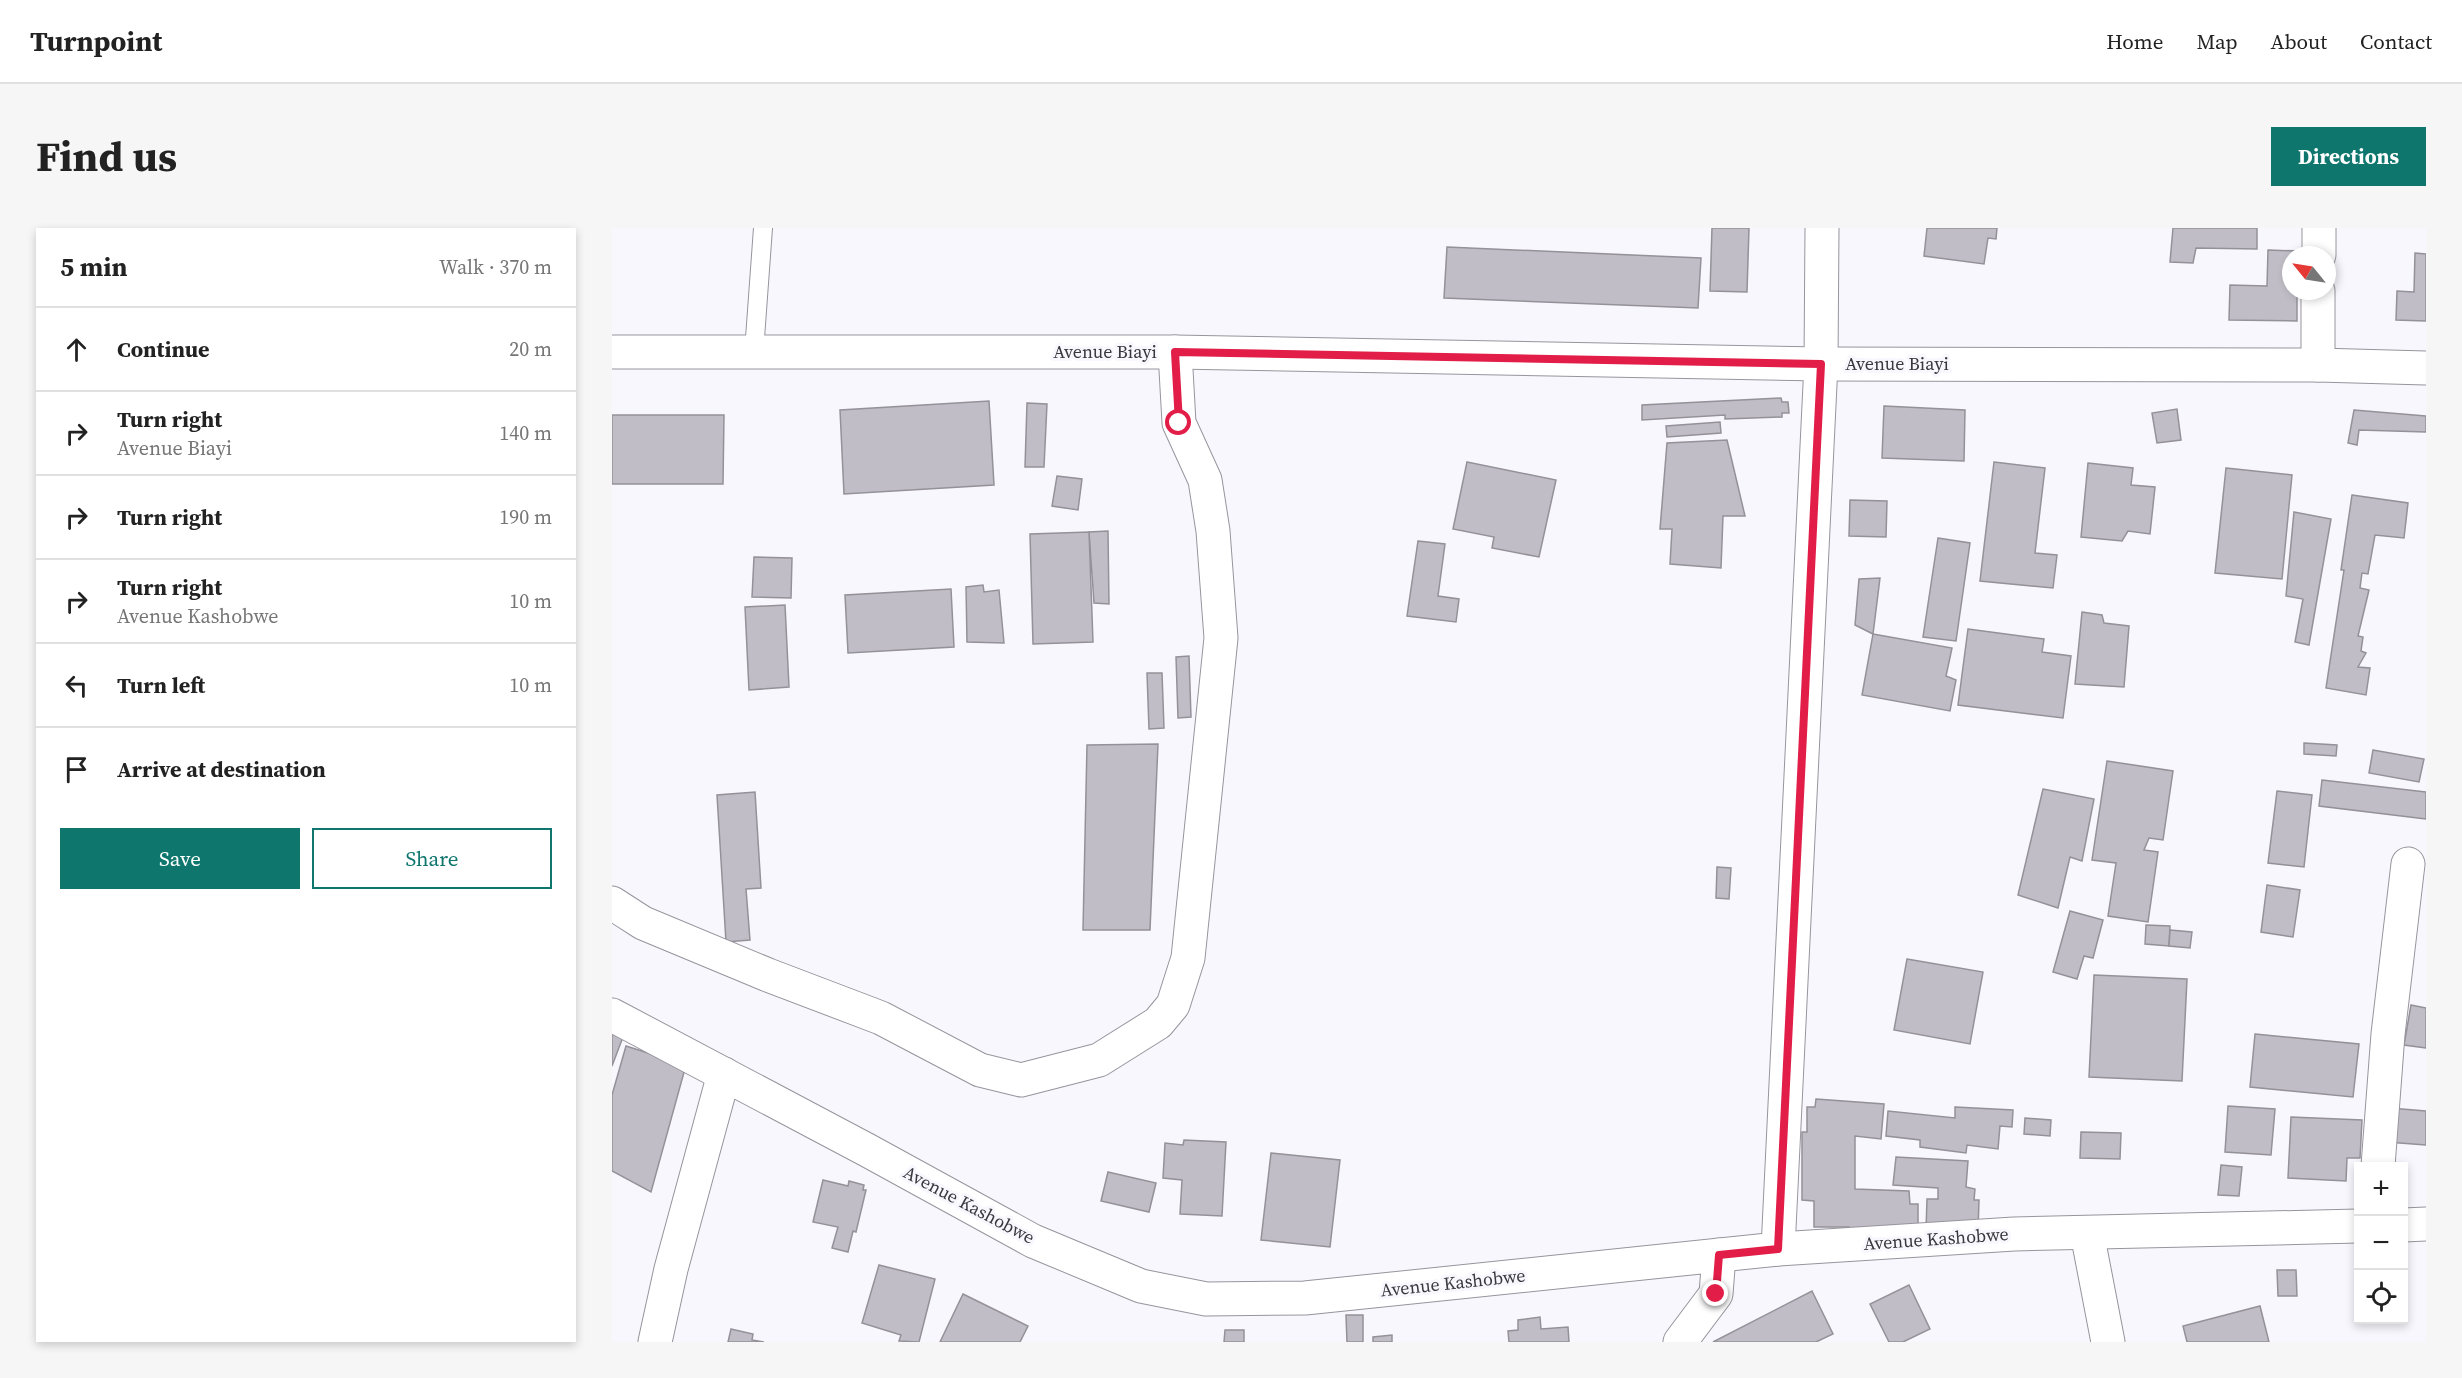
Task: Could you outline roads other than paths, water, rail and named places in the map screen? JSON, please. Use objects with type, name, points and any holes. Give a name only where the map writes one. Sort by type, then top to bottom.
[{"type":"street","points":[[1778,1249],[1821,364],[1821,228]]},
{"type":"street","points":[[2319,228],[2319,246]]},
{"type":"street","points":[[2318,300],[2318,365]]},
{"type":"street","name":"Avenue Biayi","points":[[612,352],[1175,352],[1821,364],[2318,365],[2426,368]]},
{"type":"street","points":[[612,903],[643,923],[768,975],[881,1018],[980,1070],[1021,1080],[1099,1059],[1158,1023],[1173,1005],[1188,958],[1221,638],[1213,531],[1205,480],[1179,423],[1175,352]]},
{"type":"street","points":[[2378,1162],[2388,1034],[2408,864]]},
{"type":"street","name":"Avenue Kashobwe","points":[[612,1015],[1033,1241],[1141,1286],[1206,1299],[1305,1298],[1778,1249],[2014,1234],[2354,1226]]},
{"type":"street","points":[[655,1342],[671,1269],[724,1074]]},
{"type":"street","points":[[2408,1225],[2426,1224]]},
{"type":"street","points":[[2087,1233],[2108,1342]]},
{"type":"street","points":[[1680,1342],[1716,1294],[1719,1255]]},
{"type":"lane","points":[[754,352],[764,228]]}]
